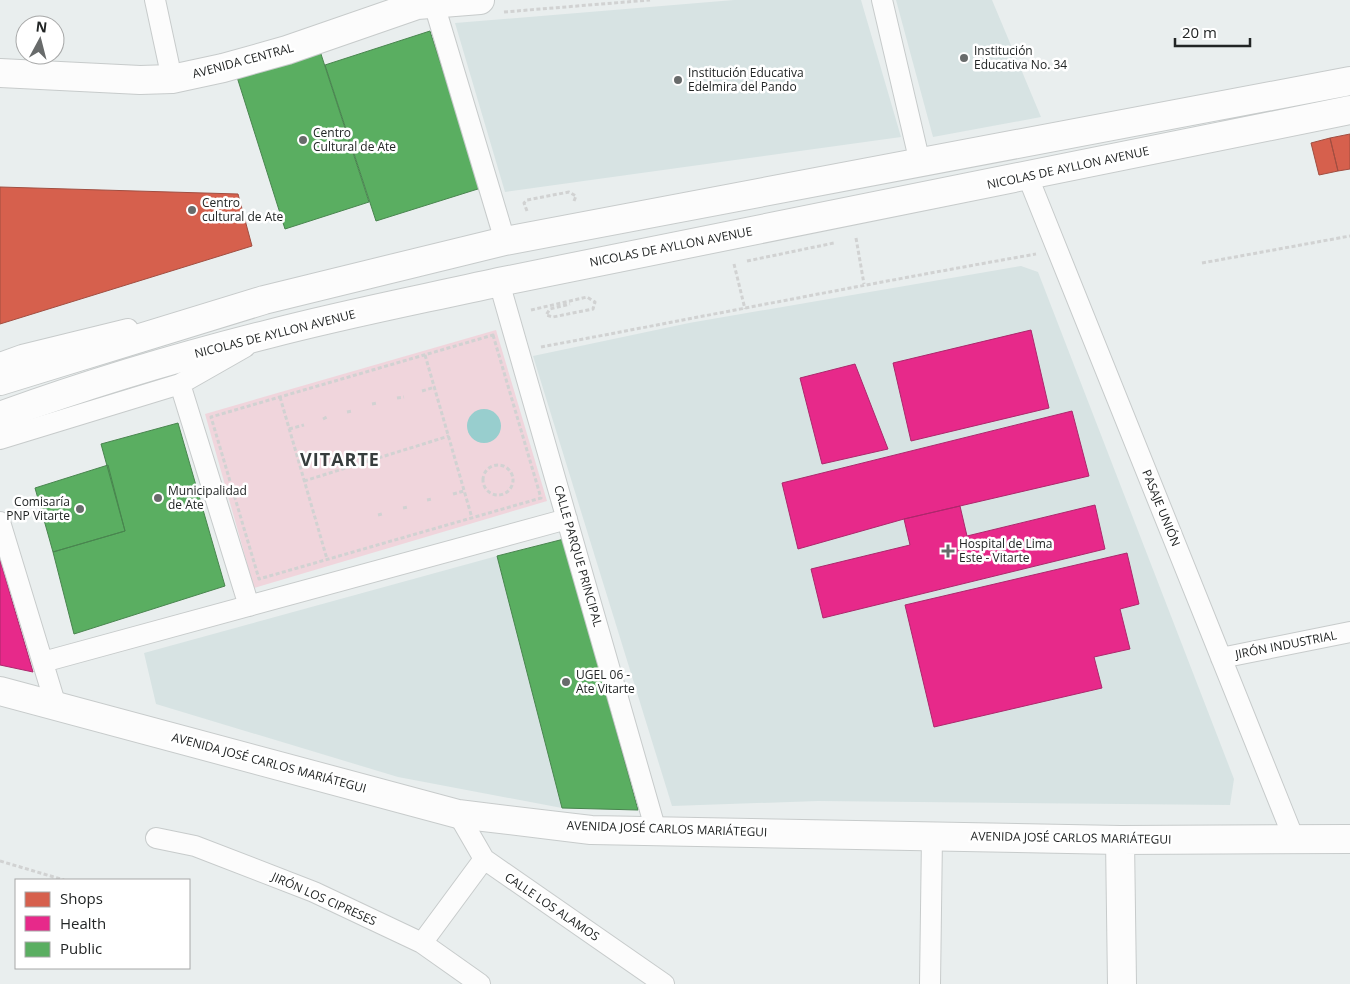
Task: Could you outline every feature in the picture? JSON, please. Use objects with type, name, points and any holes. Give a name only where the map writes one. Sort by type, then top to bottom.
[{"type":"main road","name":"AVENIDA CENTRAL","points":[[0,73],[140,80],[172,79],[223,68],[287,50],[423,3],[488,6]]},
{"type":"main road","points":[[0,381],[264,300],[505,241],[1350,81]]},
{"type":"main road","name":"NICOLAS DE AYLLON AVENUE","points":[[0,416],[162,364],[270,333],[499,282],[1350,110]]},
{"type":"main road","name":"AVENIDA JOSÉ CARLOS MARIÁTEGUI","points":[[0,691],[458,814],[591,830],[1120,840],[1350,839]]},
{"type":"main road","points":[[1120,840],[1122,984]]},
{"type":"street","points":[[155,0],[172,79]]},
{"type":"street","points":[[882,0],[920,163]]},
{"type":"street","points":[[423,3],[505,241]]},
{"type":"street","name":"PASAJE UNIÓN","points":[[1028,176],[1294,839]]},
{"type":"street","name":"CALLE PARQUE PRINCIPAL","points":[[499,282],[656,831]]},
{"type":"street","points":[[0,363],[22,355],[150,323],[264,300]]},
{"type":"street","points":[[0,439],[180,384],[270,333]]},
{"type":"street","points":[[180,384],[249,606]]},
{"type":"street","points":[[43,662],[567,519]]},
{"type":"street","points":[[0,522],[56,706]]},
{"type":"street","name":"JIRÓN INDUSTRIAL","points":[[1221,658],[1350,632]]},
{"type":"street","name":"CALLE LOS ALAMOS","points":[[458,814],[484,859],[664,984]]},
{"type":"street","points":[[930,984],[932,836]]},
{"type":"street","name":"JIRÓN LOS CIPRESES","points":[[156,838],[195,846],[314,892],[422,943],[480,984]]},
{"type":"street","points":[[422,943],[484,859]]},
{"type":"path","points":[[488,6],[650,0]]},
{"type":"path","points":[[527,211],[524,204],[527,200],[569,192],[576,196],[574,201],[567,202]]},
{"type":"path","points":[[1202,263],[1350,236]]},
{"type":"path","points":[[856,238],[864,284]]},
{"type":"path","points":[[534,349],[745,309],[864,284],[1040,253]]},
{"type":"path","points":[[734,264],[745,309]]},
{"type":"path","points":[[526,311],[587,297],[595,302],[593,309],[553,317],[546,315],[550,309],[570,304]]},
{"type":"path","points":[[493,335],[541,498],[259,579],[212,417],[426,355],[493,335]]},
{"type":"path","points":[[426,355],[472,518]]},
{"type":"path","points":[[422,391],[435,387]]},
{"type":"path","points":[[280,397],[327,559]]},
{"type":"path","points":[[398,398],[404,397]]},
{"type":"path","points":[[372,404],[377,403]]},
{"type":"path","points":[[347,412],[353,411]]},
{"type":"path","points":[[290,429],[304,425]]},
{"type":"path","points":[[304,481],[448,436]]},
{"type":"path","points":[[502,465],[510,470],[514,479],[508,492],[498,496],[488,492],[483,483],[484,473],[487,469],[492,466],[502,465]]},
{"type":"path","points":[[453,494],[464,491]]},
{"type":"path","points":[[427,500],[432,499]]},
{"type":"path","points":[[402,508],[408,506]]},
{"type":"path","points":[[0,861],[61,879]]},
{"type":"shaded area","name":"Institución Educativa Edelmira del Pando","points":[[734,0],[861,0],[901,137],[505,192],[455,23]]},
{"type":"shaded area","name":"Institución Educativa No. 34","points":[[896,0],[992,0],[1041,117],[933,137]]},
{"type":"shaded area","name":"Hospital de Lima Este - Vitarte","points":[[1021,266],[1038,272],[1234,779],[1230,805],[818,801],[672,806],[533,356],[689,323]]},
{"type":"shaded area","points":[[496,330],[547,501],[254,588],[205,414]]},
{"type":"shaded area","points":[[497,556],[562,808],[398,777],[156,704],[144,653]]},
{"type":"water","points":[[484,409],[496,414],[501,426],[496,438],[484,443],[472,438],[467,426],[472,414]]},
{"type":"building: Shops","points":[[1350,134],[1350,169],[1338,171],[1330,138]]},
{"type":"building: Shops","points":[[1330,138],[1338,171],[1319,175],[1311,143]]},
{"type":"building: Shops","points":[[0,187],[238,194],[252,246],[0,324]]},
{"type":"building: Health","points":[[1031,330],[1049,408],[911,441],[893,363]]},
{"type":"building: Health","points":[[855,364],[888,449],[822,464],[800,378]]},
{"type":"building: Health","points":[[1072,411],[1089,476],[904,519],[798,549],[782,483]]},
{"type":"building: Health","points":[[1095,505],[1105,549],[823,618],[811,569],[910,545],[904,519],[960,506],[967,536]]},
{"type":"building: Health","points":[[1127,553],[1139,604],[1120,609],[1130,649],[1094,657],[1102,688],[934,727],[905,605]]},
{"type":"building: Health","points":[[0,560],[33,672],[0,665]]},
{"type":"building: Public","points":[[430,31],[481,188],[376,221],[325,65]]},
{"type":"building: Public","name":"Centro Cultural de Ate","points":[[320,51],[369,202],[285,229],[237,77]]},
{"type":"building: Public","name":"Municipalidad de Ate","points":[[178,423],[225,586],[74,634],[53,552],[125,531],[101,444]]},
{"type":"building: Public","name":"Comisaría PNP Vitarte","points":[[108,465],[125,531],[53,552],[35,488]]},
{"type":"building: Public","name":"UGEL 06 - Ate Vitarte","points":[[564,539],[638,810],[562,808],[497,556]]},
{"type":"place","name":"Institución Educativa No. 34","points":[[964,58]]},
{"type":"place","name":"Institución Educativa Edelmira del Pando","points":[[678,80]]},
{"type":"place","name":"Centro Cultural de Ate","points":[[303,140]]},
{"type":"place","name":"Centro cultural de Ate","points":[[192,210]]},
{"type":"place","name":"Municipalidad de Ate","points":[[158,498]]},
{"type":"place","name":"Comisaría PNP Vitarte","points":[[80,509]]},
{"type":"place","name":"Hospital de Lima Este - Vitarte","points":[[948,551]]},
{"type":"place","name":"UGEL 06 - Ate Vitarte","points":[[566,682]]},
{"type":"district","name":"VITARTE","points":[[340,460]]}]
